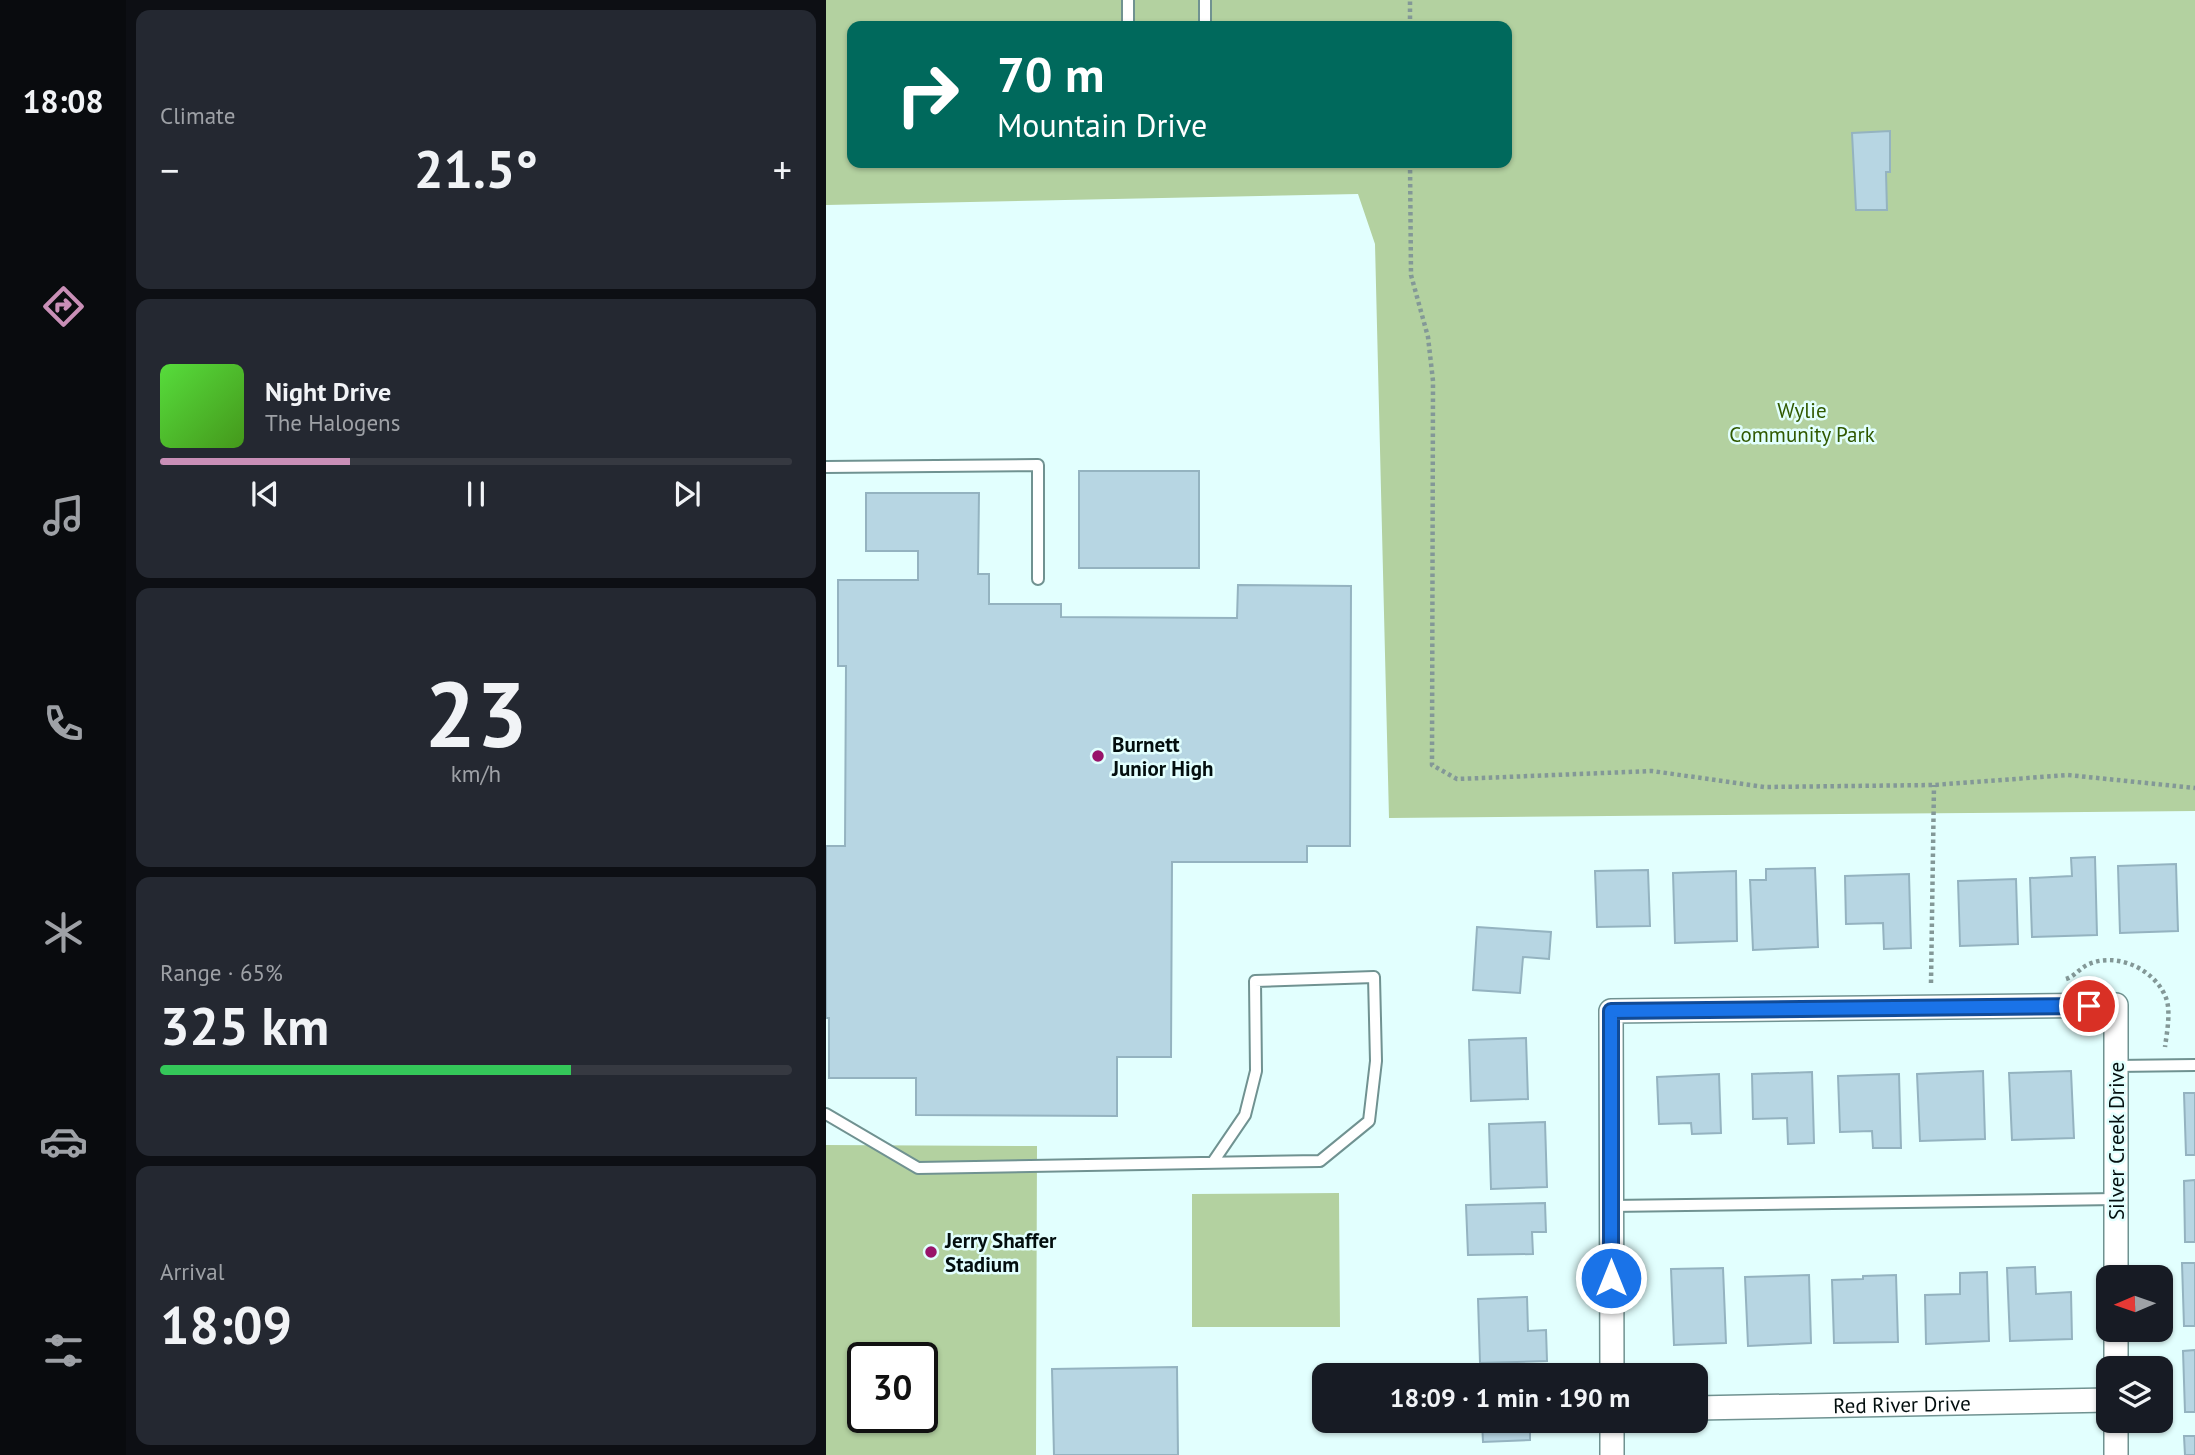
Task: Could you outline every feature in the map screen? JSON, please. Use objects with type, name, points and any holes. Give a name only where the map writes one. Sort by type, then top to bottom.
[{"type":"street","name":"Silver Creek Drive","points":[[1930,1007],[2116,1005],[2116,1265]]},
{"type":"street","points":[[1612,1363],[1611,1011],[1930,1007]]},
{"type":"street","name":"Red River Drive","points":[[1708,1408],[2096,1400]]},
{"type":"street","points":[[1612,1433],[1612,1455]]},
{"type":"street","points":[[2116,1433],[2116,1455]]},
{"type":"lane","points":[[1128,0],[1128,21]]},
{"type":"lane","points":[[1205,0],[1205,21]]},
{"type":"lane","points":[[826,467],[1038,465],[1038,579]]},
{"type":"lane","points":[[826,1114],[918,1168],[1320,1161],[1369,1121],[1376,1061],[1374,977],[1255,981],[1256,1071],[1245,1115],[1213,1162]]},
{"type":"lane","points":[[2116,1066],[2195,1065]]},
{"type":"lane","points":[[1611,1206],[2116,1199]]},
{"type":"path","points":[[1410,0],[1410,21]]},
{"type":"path","points":[[1410,168],[1411,275],[1428,337],[1433,381],[1432,765],[1457,779],[1652,771],[1764,787],[1934,785],[2068,775],[2195,788]]},
{"type":"path","points":[[1930,1007],[1934,785]]},
{"type":"green space","name":"Wylie Community Park","points":[[826,0],[2195,0],[2195,811],[1389,818],[1375,244],[1358,194],[826,205]]},
{"type":"green space","name":"Jerry Shaffer Stadium","points":[[826,1145],[1037,1146],[1036,1455],[826,1455]]},
{"type":"green space","points":[[1339,1193],[1340,1327],[1192,1327],[1192,1194]]},
{"type":"building","points":[[1890,131],[1890,172],[1886,172],[1887,210],[1856,210],[1852,133]]},
{"type":"building","points":[[1079,471],[1199,471],[1199,568],[1079,568]]},
{"type":"building","name":"Burnett Junior High","points":[[866,493],[979,493],[978,574],[989,574],[989,604],[1061,604],[1061,617],[1237,618],[1238,585],[1351,586],[1350,846],[1307,846],[1307,862],[1172,862],[1171,1057],[1117,1057],[1117,1116],[916,1115],[916,1078],[829,1078],[829,1018],[826,1018],[826,846],[845,846],[846,666],[838,666],[838,580],[918,580],[918,551],[866,551]]},
{"type":"building","points":[[2095,857],[2097,935],[2032,937],[2030,878],[2072,876],[2071,858]]},
{"type":"building","points":[[2176,864],[2178,931],[2120,933],[2118,866]]},
{"type":"building","points":[[1815,868],[1818,947],[1753,950],[1750,880],[1766,880],[1766,869]]},
{"type":"building","points":[[1648,870],[1650,926],[1597,927],[1595,871]]},
{"type":"building","points":[[1736,871],[1737,941],[1675,943],[1673,873]]},
{"type":"building","points":[[1909,874],[1911,948],[1884,949],[1883,923],[1846,924],[1845,876]]},
{"type":"building","points":[[2016,879],[2018,944],[1960,946],[1958,881]]},
{"type":"building","points":[[1477,927],[1551,932],[1549,959],[1523,957],[1520,993],[1473,990]]},
{"type":"building","points":[[1526,1038],[1528,1099],[1471,1101],[1469,1040]]},
{"type":"building","points":[[1983,1071],[1985,1139],[1920,1141],[1917,1074]]},
{"type":"building","points":[[2071,1071],[2074,1138],[2012,1140],[2009,1073]]},
{"type":"building","points":[[1812,1072],[1814,1143],[1788,1144],[1787,1118],[1753,1119],[1752,1074]]},
{"type":"building","points":[[1719,1074],[1721,1133],[1692,1134],[1691,1123],[1659,1124],[1657,1077]]},
{"type":"building","points":[[1899,1074],[1901,1148],[1873,1148],[1872,1131],[1840,1132],[1838,1076]]},
{"type":"building","points":[[2184,1093],[2195,1093],[2195,1155],[2186,1155]]},
{"type":"building","points":[[1545,1122],[1547,1187],[1491,1189],[1489,1124]]},
{"type":"building","points":[[2195,1180],[2195,1242],[2185,1242],[2184,1181]]},
{"type":"building","points":[[1545,1203],[1546,1232],[1532,1232],[1533,1254],[1468,1255],[1466,1205]]},
{"type":"building","points":[[2182,1263],[2195,1263],[2195,1326],[2184,1326]]},
{"type":"building","points":[[2035,1267],[2036,1294],[2071,1292],[2072,1339],[2010,1341],[2007,1268]]},
{"type":"building","points":[[1723,1268],[1726,1343],[1674,1345],[1671,1269]]},
{"type":"building","points":[[1987,1272],[1989,1341],[1926,1344],[1925,1295],[1960,1294],[1960,1273]]},
{"type":"building","points":[[1809,1275],[1811,1343],[1748,1346],[1745,1277]]},
{"type":"building","points":[[1896,1275],[1898,1342],[1834,1343],[1832,1280]]},
{"type":"building","points":[[1527,1297],[1528,1331],[1546,1330],[1547,1361],[1480,1363],[1478,1299]]},
{"type":"building","points":[[2195,1350],[2195,1412],[2185,1412],[2183,1351]]},
{"type":"building","points":[[1177,1367],[1178,1455],[1054,1455],[1052,1369]]},
{"type":"building","points":[[1483,1433],[1530,1433],[1530,1440],[1483,1442]]},
{"type":"building","points":[[2184,1436],[2195,1436],[2195,1455],[2185,1455]]},
{"type":"place","name":"Burnett Junior High","points":[[1098,756]]},
{"type":"place","name":"Jerry Shaffer Stadium","points":[[931,1252]]},
{"type":"route","points":[[1611,1278],[1611,1011],[2089,1006]]}]
